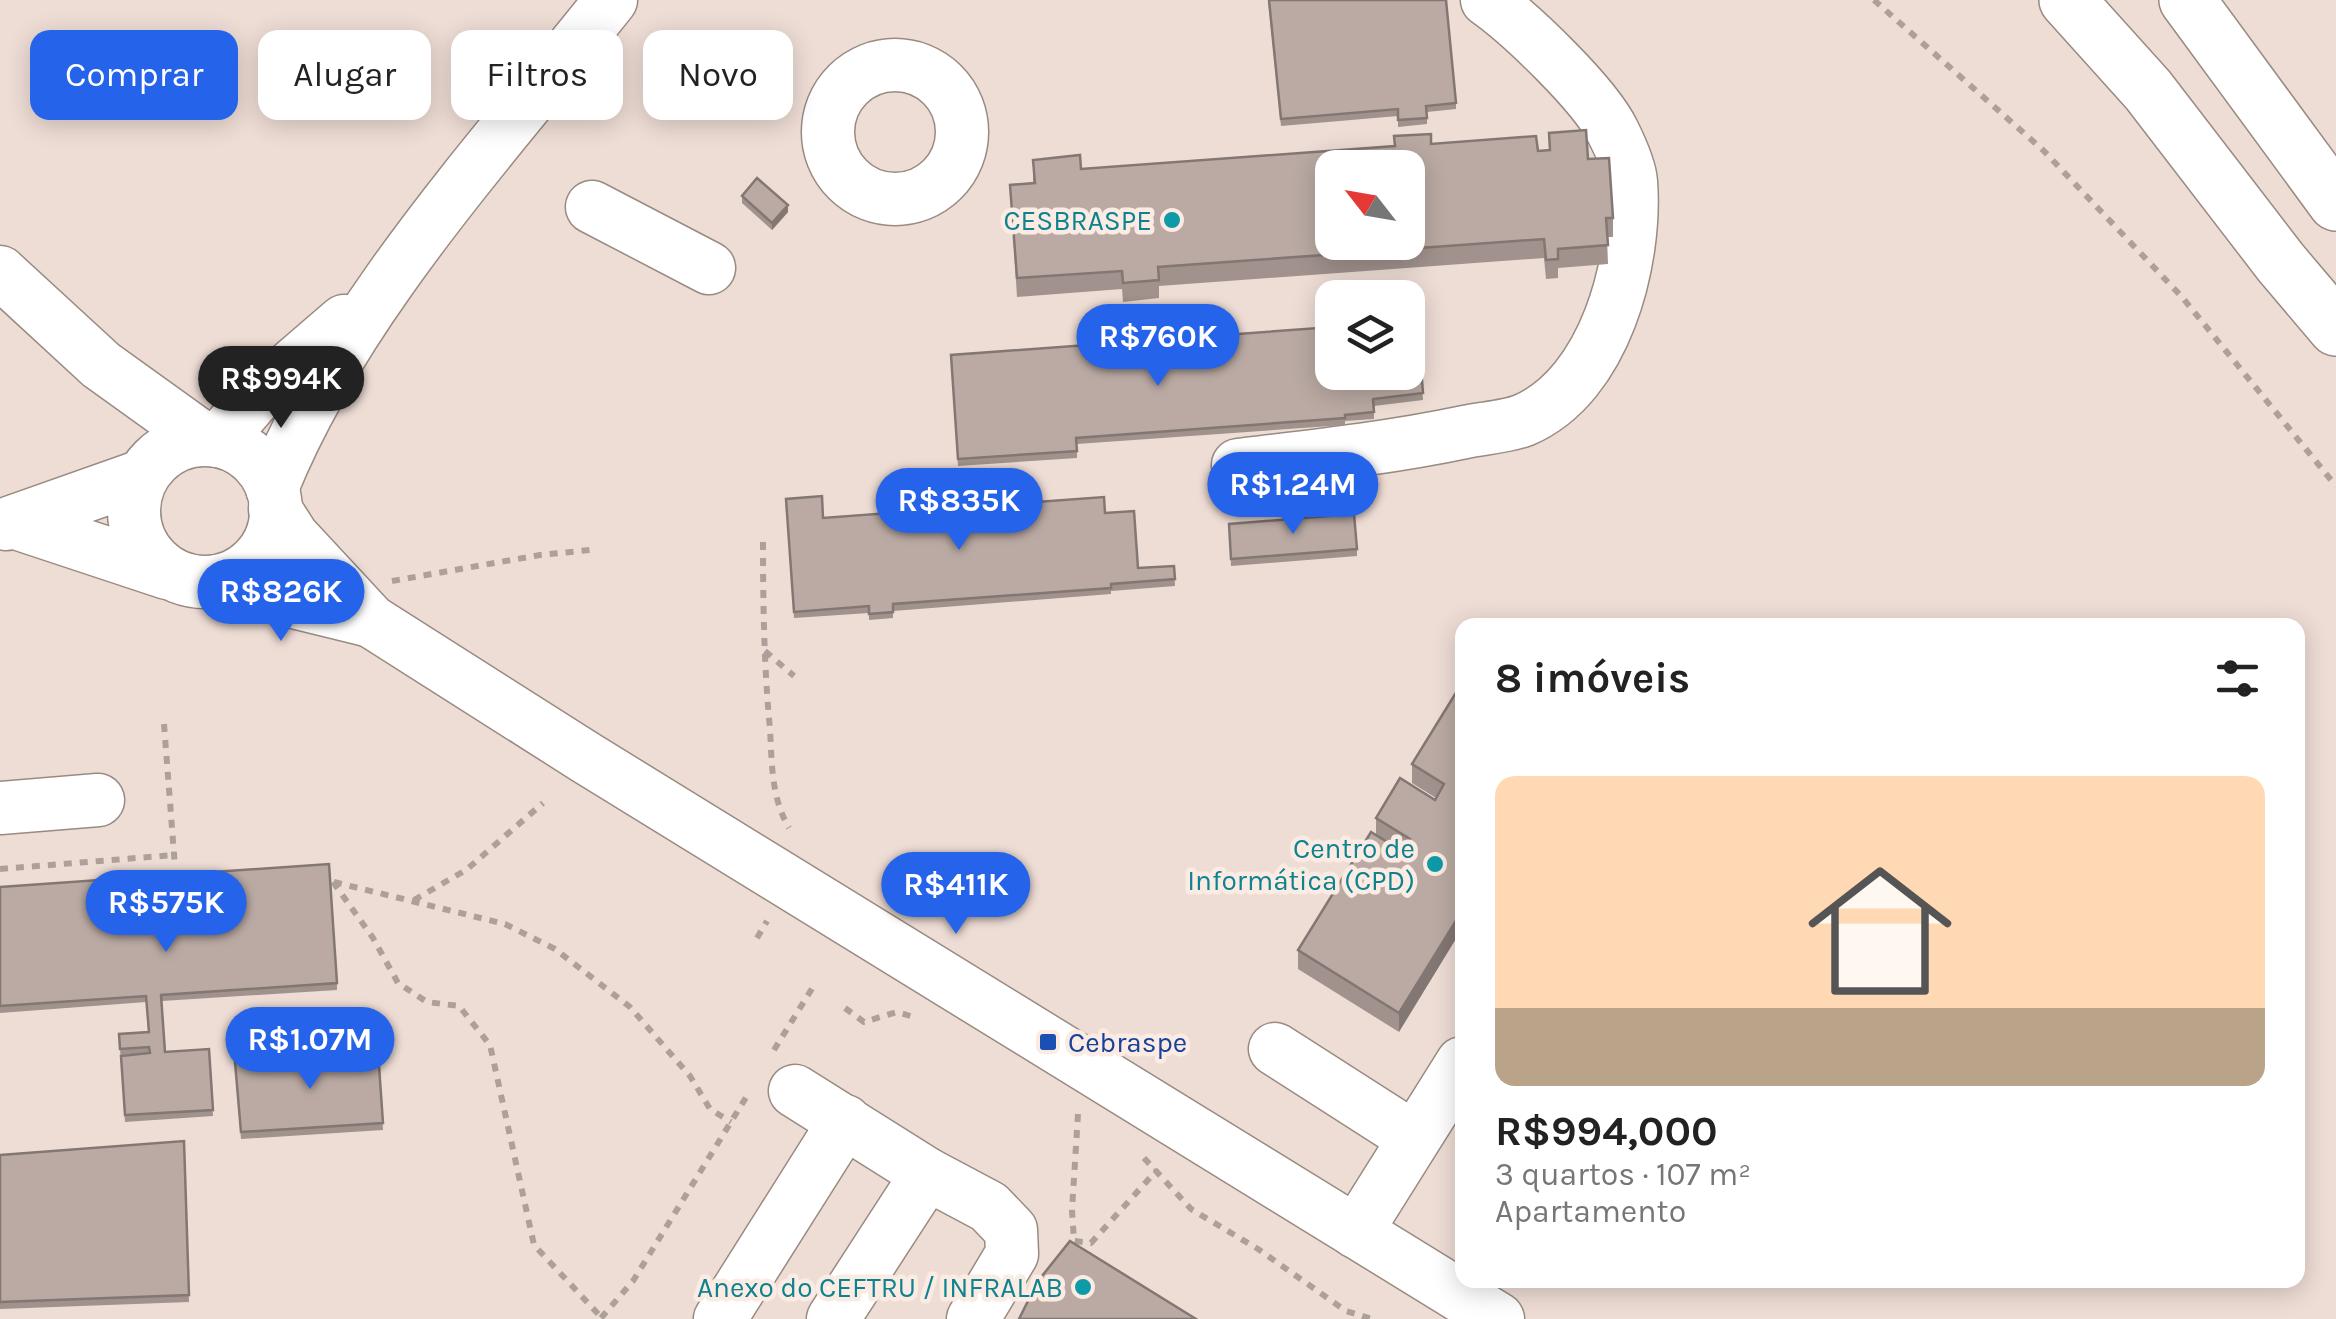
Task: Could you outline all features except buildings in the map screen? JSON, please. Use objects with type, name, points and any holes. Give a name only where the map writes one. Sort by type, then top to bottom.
[{"type":"highway","points":[[2067,0],[2148,90],[2336,328]]},
{"type":"highway","points":[[2187,0],[2336,203]]},
{"type":"street","points":[[383,287],[256,396],[181,453],[133,512],[142,547],[190,578],[245,570],[258,558],[274,527],[274,498],[295,431],[383,287],[611,0]]},
{"type":"street","points":[[1238,464],[1386,449],[1524,420],[1561,396],[1597,349],[1618,298],[1630,245],[1631,178],[1613,130],[1583,90],[1487,0]]},
{"type":"street","points":[[592,207],[709,268]]},
{"type":"street","points":[[0,272],[102,365],[181,453]]},
{"type":"street","points":[[8,524],[181,453],[241,450],[260,466],[292,537],[356,606],[792,883],[1498,1319]]},
{"type":"street","points":[[8,524],[190,578],[356,606]]},
{"type":"street","points":[[0,808],[98,800]]},
{"type":"street","points":[[1275,1049],[1414,1138]]},
{"type":"street","points":[[774,1075],[927,1174],[988,1207],[1010,1230],[1012,1254],[972,1319]]},
{"type":"street","points":[[1356,1232],[1455,1075]]},
{"type":"street","points":[[720,1319],[845,1121]]},
{"type":"street","points":[[833,1319],[927,1174]]},
{"type":"path","points":[[1874,0],[2044,150],[2182,297],[2336,486]]},
{"type":"path","points":[[757,938],[808,858],[775,796],[764,650],[763,542]]},
{"type":"path","points":[[356,606],[521,558],[590,550]]},
{"type":"path","points":[[764,650],[794,676]]},
{"type":"path","points":[[164,724],[174,867]]},
{"type":"path","points":[[412,901],[466,870],[543,802]]},
{"type":"path","points":[[0,870],[174,855]]},
{"type":"path","points":[[731,1122],[710,1109],[690,1076],[630,1007],[555,949],[506,924],[333,882],[373,938],[398,983],[427,1002],[459,1006],[490,1046],[534,1245],[601,1318],[633,1281],[731,1122],[774,1075],[813,987]]},
{"type":"path","points":[[845,1008],[864,1022],[898,1012],[926,1022]]},
{"type":"path","points":[[1065,1106],[1092,1121]]},
{"type":"path","points":[[1078,1113],[1074,1241],[1092,1243],[1157,1170]]},
{"type":"path","points":[[1134,1148],[1191,1209],[1258,1248],[1346,1310],[1372,1319]]},
{"type":"place","name":"CESBRASPE","points":[[1172,220]]},
{"type":"place","name":"Centro de Informática (CPD)","points":[[1435,864]]},
{"type":"place","name":"Cebraspe","points":[[1048,1042]]},
{"type":"place","name":"Anexo do CEFTRU / INFRALAB","points":[[1083,1287]]}]
